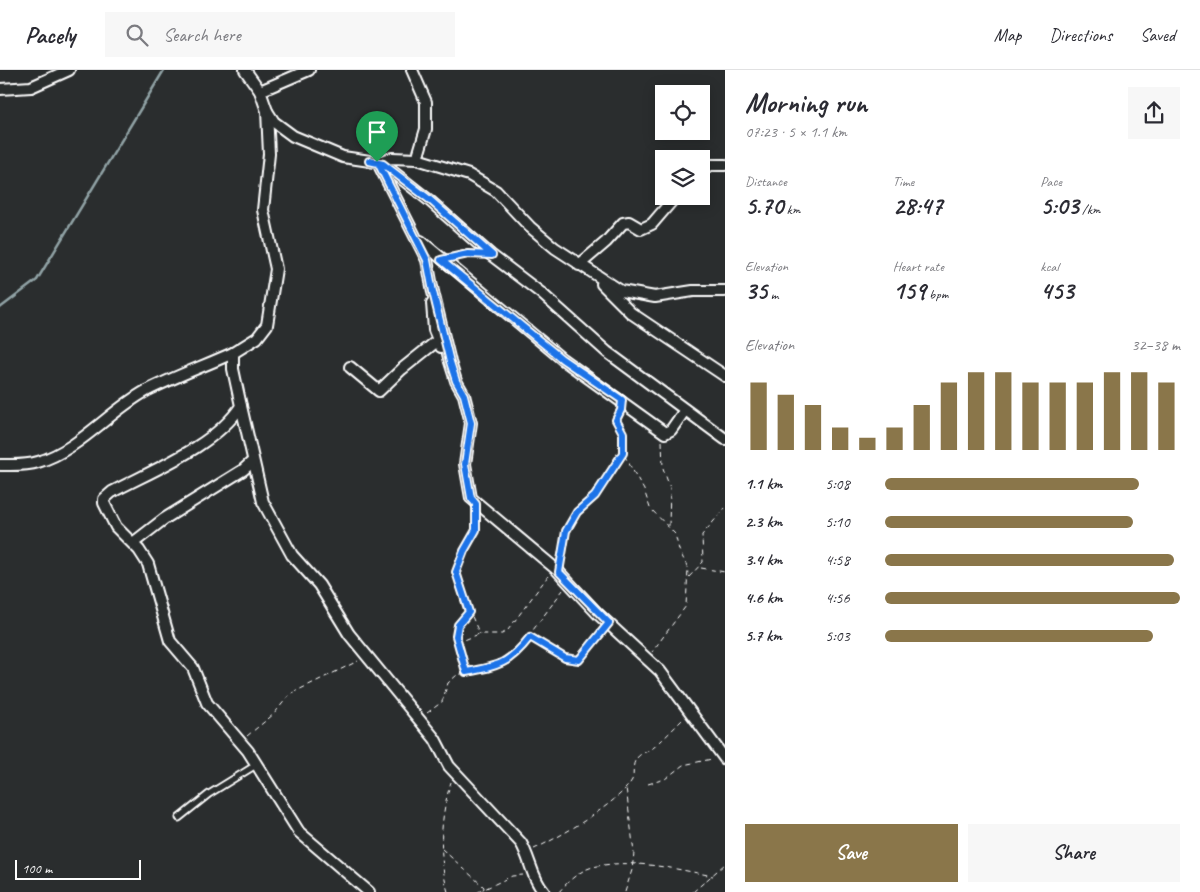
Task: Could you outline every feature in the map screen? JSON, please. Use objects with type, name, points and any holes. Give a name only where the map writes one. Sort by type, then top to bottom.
[{"type":"street","points":[[0,89],[31,87],[69,70]]},
{"type":"street","points":[[245,70],[260,91],[267,111],[274,122],[293,136],[343,157],[383,164],[430,200],[492,255],[541,293],[607,352],[725,439]]},
{"type":"street","points":[[260,91],[309,70]]},
{"type":"street","points":[[412,70],[426,102],[426,130],[417,159]]},
{"type":"street","points":[[0,465],[39,462],[78,442],[100,422],[145,392],[233,353],[257,338],[267,325],[276,269],[263,210],[269,154],[267,111]]},
{"type":"street","points":[[373,162],[392,158],[417,159],[469,175],[496,191],[542,238],[621,291],[655,297],[693,291],[725,291]]},
{"type":"street","points":[[373,162],[378,163],[385,174],[406,221],[427,260],[450,362],[456,381],[464,395],[471,423],[465,456],[465,471],[471,498],[557,570],[598,614],[648,659],[660,672],[724,758]]},
{"type":"street","points":[[710,165],[725,165]]},
{"type":"street","points":[[579,264],[606,242],[622,222],[629,222],[644,230],[652,224],[668,205]]},
{"type":"street","points":[[415,236],[441,260],[562,359],[665,432],[671,430],[685,410]]},
{"type":"street","points":[[594,274],[631,313],[725,376]]},
{"type":"street","points":[[433,292],[432,311],[437,341],[450,362]]},
{"type":"street","points":[[350,367],[379,391],[402,369],[437,341]]},
{"type":"street","points":[[233,353],[241,406],[263,502],[287,548],[319,585],[349,634],[435,739],[454,772],[512,832],[526,852],[540,890]]},
{"type":"street","points":[[241,406],[228,423],[189,451],[112,492],[104,499],[105,507],[109,516],[144,557],[152,572],[158,603],[170,641],[193,668],[207,704],[257,764],[299,832],[369,892]]},
{"type":"street","points":[[133,543],[164,519],[243,470],[253,460]]},
{"type":"lane","points":[[179,818],[209,794],[257,764]]},
{"type":"path","points":[[441,260],[468,254],[492,255]]},
{"type":"path","points":[[622,400],[621,410],[616,420],[623,433],[623,453],[644,490],[650,508],[669,526],[676,537],[679,550],[687,563],[689,578],[686,606],[648,659]]},
{"type":"path","points":[[665,432],[662,439],[663,468],[670,488],[669,526]]},
{"type":"path","points":[[457,643],[480,634],[502,634],[508,630],[543,582],[557,570],[566,531],[577,512],[595,496],[623,453]]},
{"type":"path","points":[[476,504],[475,535],[464,551],[456,572],[469,612],[480,634]]},
{"type":"path","points":[[689,578],[700,568],[704,557],[702,535],[725,508]]},
{"type":"path","points":[[700,568],[725,572]]},
{"type":"path","points":[[420,720],[442,702],[448,683],[457,676],[466,672],[491,667],[508,660],[530,637],[570,582]]},
{"type":"path","points":[[466,672],[457,643],[457,627],[469,612]]},
{"type":"path","points":[[530,637],[565,658],[579,660],[609,623]]},
{"type":"path","points":[[240,742],[274,714],[295,691],[332,675],[346,665],[368,658]]},
{"type":"path","points":[[526,852],[561,837],[591,816],[626,787],[633,778],[633,768],[637,757],[653,748],[690,713]]},
{"type":"path","points":[[648,784],[665,779],[683,765],[724,758]]},
{"type":"path","points":[[448,892],[443,872],[442,819],[454,772]]},
{"type":"path","points":[[625,892],[633,865],[633,832],[626,787]]},
{"type":"path","points":[[442,848],[474,875],[484,888]]},
{"type":"path","points":[[693,892],[725,864]]},
{"type":"path","points":[[559,892],[576,876],[592,867],[633,865],[713,876]]},
{"type":"path","points":[[478,892],[512,876],[534,873]]},
{"type":"path","points":[[483,892],[484,888]]},
{"type":"waterway","points":[[0,308],[37,280],[164,70]]},
{"type":"route","points":[[369,161],[377,162],[383,164],[430,200],[492,255],[468,254],[441,260],[562,359],[622,400],[621,410],[616,421],[623,433],[621,445],[623,453],[589,504],[577,512],[566,531],[561,556],[559,572],[598,614],[609,623],[582,659],[574,661],[565,658],[530,637],[512,658],[491,667],[466,672],[456,636],[459,623],[469,612],[462,584],[456,572],[464,551],[475,535],[476,530],[476,504],[471,498],[465,471],[465,456],[471,423],[469,411],[464,395],[456,381],[443,337],[427,260],[406,221],[385,174],[378,163],[369,161]]}]
